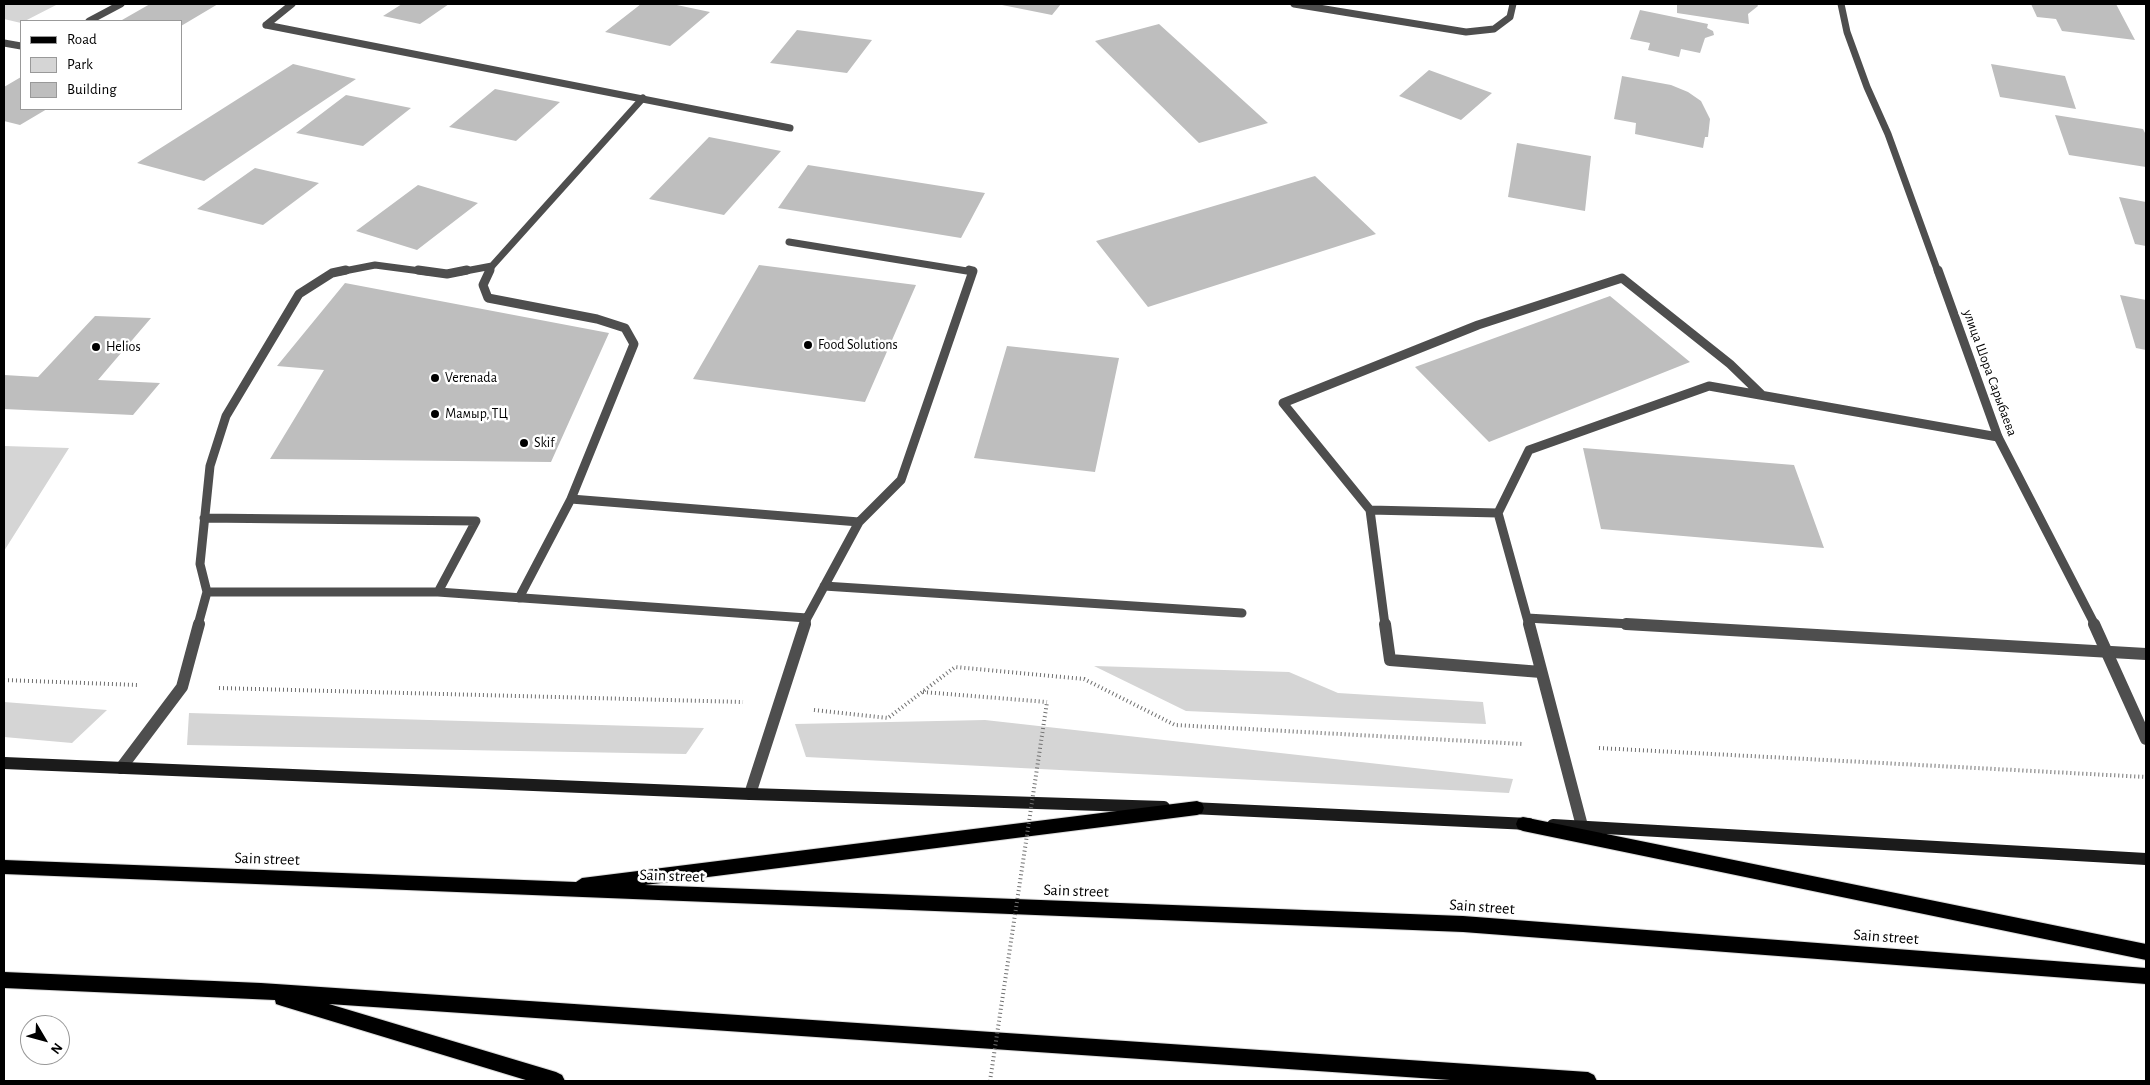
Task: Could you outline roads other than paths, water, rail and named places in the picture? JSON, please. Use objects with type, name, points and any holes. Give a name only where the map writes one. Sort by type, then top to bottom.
[{"type":"main road","points":[[4,763],[750,794],[1197,808],[1582,826],[2146,859]]},
{"type":"main road","points":[[544,890],[1197,808]]},
{"type":"main road","points":[[1523,824],[2146,952]]},
{"type":"main road","name":"Sain street","points":[[4,867],[544,890],[1463,924],[2146,976]]},
{"type":"main road","points":[[4,980],[261,991],[1588,1081]]},
{"type":"main road","points":[[261,991],[556,1081]]},
{"type":"street","points":[[91,20],[121,4]]},
{"type":"street","points":[[292,4],[266,25],[790,128]]},
{"type":"street","points":[[1294,4],[1466,32],[1494,29],[1510,17],[1513,4]]},
{"type":"street","name":"улица Шора Сарыбаева","points":[[1841,4],[1847,32],[1867,87],[1888,134],[1998,437],[2109,653],[2146,739]]},
{"type":"street","points":[[4,42],[20,46]]},
{"type":"street","points":[[519,598],[571,499],[634,344],[625,328],[597,319],[488,298],[483,285],[492,266],[643,98]]},
{"type":"street","points":[[750,794],[807,618],[859,522],[901,480],[973,271],[789,242]]},
{"type":"street","points":[[121,768],[182,687],[207,592],[200,564],[210,466],[226,416],[299,294],[332,273],[375,265],[447,274],[492,266]]},
{"type":"street","points":[[1541,672],[1390,660],[1370,510],[1306,428],[1283,404],[1478,325],[1622,278],[1730,364],[1762,395]]},
{"type":"street","points":[[1582,826],[1498,513],[1529,450],[1709,386],[1998,437]]},
{"type":"street","points":[[571,499],[859,522]]},
{"type":"street","points":[[1370,510],[1498,513]]},
{"type":"street","points":[[204,518],[476,522],[438,592]]},
{"type":"street","points":[[824,586],[1242,613]]},
{"type":"street","points":[[207,592],[438,592],[807,618]]},
{"type":"street","points":[[1527,618],[2146,654]]},
{"type":"place","name":"Food Solutions","points":[[808,345]]},
{"type":"place","name":"Helios","points":[[96,347]]},
{"type":"place","name":"Verenada","points":[[435,378]]},
{"type":"place","name":"Мамыр, ТЦ","points":[[435,414]]},
{"type":"place","name":"Skif","points":[[524,443]]}]
